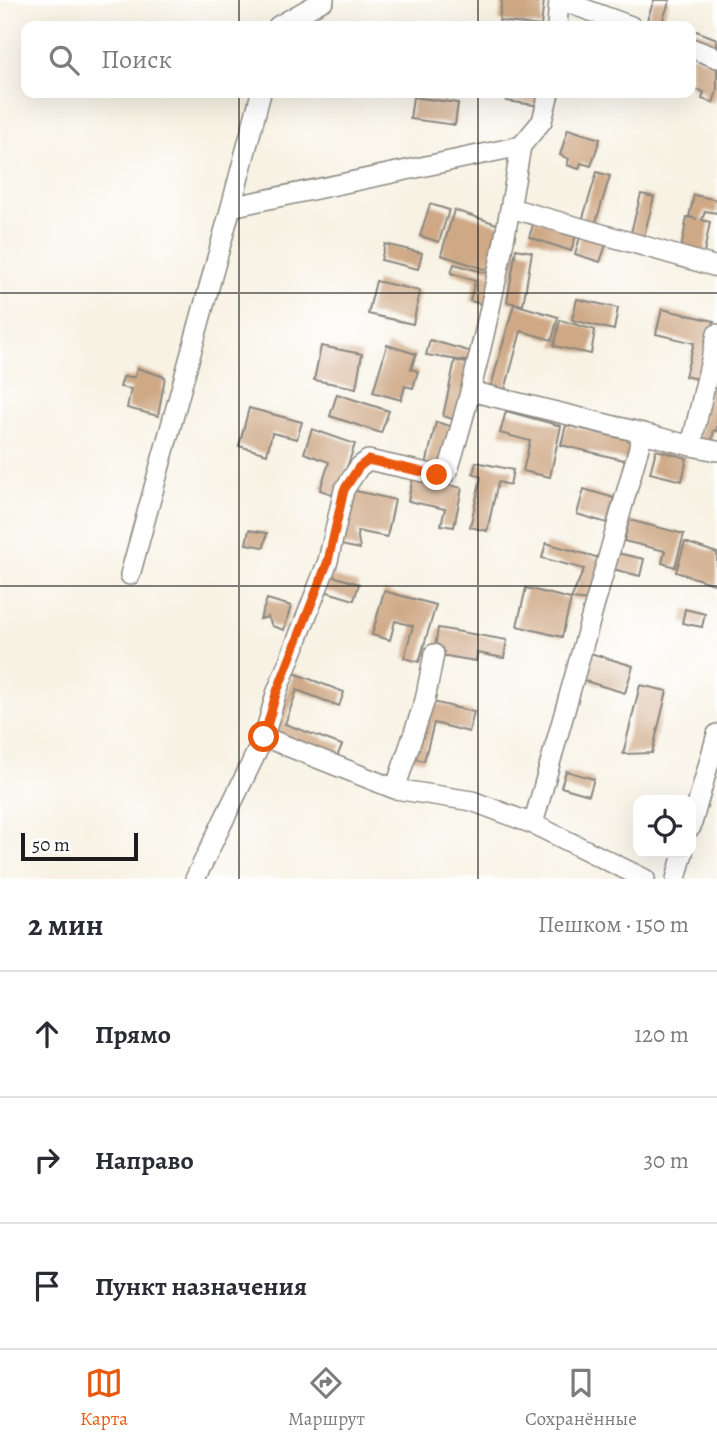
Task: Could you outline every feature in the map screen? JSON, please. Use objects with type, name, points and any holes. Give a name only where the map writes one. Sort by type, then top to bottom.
[{"type":"street","points":[[287,21],[324,0]]},
{"type":"street","points":[[558,21],[560,0],[617,21]]},
{"type":"street","points":[[696,50],[717,58]]},
{"type":"street","points":[[130,575],[260,98]]},
{"type":"street","points":[[195,879],[264,737],[276,694],[328,561],[344,490],[359,467],[368,460],[443,475],[448,471],[470,391],[521,146],[542,121],[548,98]]},
{"type":"street","points":[[231,207],[521,146]]},
{"type":"street","points":[[510,208],[717,267]]},
{"type":"street","points":[[691,446],[717,334]]},
{"type":"street","points":[[470,391],[717,452]]},
{"type":"street","points":[[533,824],[643,433]]},
{"type":"street","points":[[395,789],[425,700],[434,654]]},
{"type":"street","points":[[696,809],[717,734]]},
{"type":"street","points":[[264,737],[395,789],[472,801],[533,824],[645,879]]},
{"type":"street","points":[[676,879],[682,858]]},
{"type":"building","points":[[502,0],[544,0],[542,21],[499,21]]},
{"type":"building","points":[[654,0],[670,0],[663,19],[668,21],[647,21]]},
{"type":"building","points":[[696,31],[717,39],[717,54],[696,47]]},
{"type":"building","points":[[696,57],[717,64],[717,91],[713,103],[702,99],[704,92],[696,89]]},
{"type":"building","points":[[413,98],[458,103],[455,125],[410,119]]},
{"type":"building","points":[[506,98],[543,98],[542,106],[506,101]]},
{"type":"building","points":[[568,129],[600,139],[591,166],[581,163],[579,169],[567,165],[569,159],[560,155]]},
{"type":"building","points":[[597,172],[610,176],[595,225],[582,221]]},
{"type":"building","points":[[641,194],[654,197],[643,240],[630,236]]},
{"type":"building","points":[[694,195],[717,200],[717,213],[705,211],[702,220],[710,222],[703,258],[680,254],[687,217],[697,219],[689,217]]},
{"type":"building","points":[[430,204],[449,210],[439,242],[420,236]]},
{"type":"building","points":[[454,210],[506,227],[494,272],[441,255]]},
{"type":"building","points":[[535,219],[577,232],[571,251],[529,237]]},
{"type":"building","points":[[581,234],[607,242],[600,262],[575,254]]},
{"type":"building","points":[[385,244],[422,253],[418,269],[381,260]]},
{"type":"building","points":[[516,249],[532,252],[523,305],[507,302]]},
{"type":"building","points":[[454,264],[494,275],[486,305],[470,301],[475,281],[451,273]]},
{"type":"building","points":[[376,281],[420,291],[413,324],[368,314]]},
{"type":"building","points":[[577,299],[618,308],[614,330],[572,320]]},
{"type":"building","points":[[514,304],[558,317],[552,340],[521,331],[504,394],[490,390]]},
{"type":"building","points":[[662,309],[714,321],[700,380],[685,376],[694,343],[656,334]]},
{"type":"building","points":[[560,320],[595,330],[591,354],[554,346]]},
{"type":"building","points":[[430,340],[472,352],[471,362],[426,355]]},
{"type":"building","points":[[387,345],[416,354],[411,369],[418,371],[413,388],[405,386],[401,400],[373,392]]},
{"type":"building","points":[[321,346],[362,354],[356,388],[314,380]]},
{"type":"building","points":[[455,360],[473,365],[459,421],[443,416]]},
{"type":"building","points":[[137,368],[165,377],[158,416],[127,408],[131,389],[120,387],[123,377],[135,377]]},
{"type":"building","points":[[710,388],[717,389],[717,431],[714,430],[711,445],[698,442]]},
{"type":"building","points":[[337,394],[389,411],[381,433],[330,416]]},
{"type":"building","points":[[249,408],[302,422],[297,439],[272,433],[267,454],[239,446]]},
{"type":"building","points":[[506,411],[561,426],[550,477],[523,471],[530,441],[500,433]]},
{"type":"building","points":[[436,422],[458,428],[448,470],[426,465]]},
{"type":"building","points":[[566,425],[633,441],[628,461],[561,445]]},
{"type":"building","points":[[312,429],[355,444],[337,496],[320,490],[329,462],[304,453]]},
{"type":"building","points":[[656,450],[687,458],[682,481],[650,473]]},
{"type":"building","points":[[476,462],[513,470],[510,485],[498,482],[487,531],[470,527],[481,477],[473,473]]},
{"type":"building","points":[[413,477],[462,488],[454,527],[441,525],[445,509],[408,501]]},
{"type":"building","points":[[348,489],[395,500],[387,537],[357,531],[360,549],[336,544]]},
{"type":"building","points":[[584,489],[614,498],[607,523],[577,514]]},
{"type":"building","points":[[629,520],[684,534],[675,567],[662,563],[665,551],[624,541]]},
{"type":"building","points":[[249,530],[267,533],[264,547],[246,544]]},
{"type":"building","points":[[685,542],[717,553],[717,585],[676,572]]},
{"type":"building","points":[[546,543],[603,559],[592,601],[571,599],[584,569],[542,558]]},
{"type":"building","points":[[617,553],[644,559],[640,576],[613,569]]},
{"type":"building","points":[[326,574],[359,584],[354,600],[321,590]]},
{"type":"building","points":[[526,588],[571,599],[562,637],[517,626]]},
{"type":"building","points":[[384,591],[436,605],[419,662],[404,658],[413,626],[395,621],[390,640],[372,635]]},
{"type":"building","points":[[267,599],[291,606],[284,630],[272,626],[268,617],[260,619]]},
{"type":"building","points":[[685,609],[705,614],[702,627],[682,623]]},
{"type":"building","points":[[438,628],[507,640],[504,658],[477,653],[476,661],[434,654]]},
{"type":"building","points":[[590,653],[633,666],[625,693],[582,680]]},
{"type":"building","points":[[294,673],[344,692],[339,706],[297,690],[285,724],[342,745],[336,759],[271,733]]},
{"type":"building","points":[[640,685],[667,691],[652,753],[623,754]]},
{"type":"building","points":[[425,700],[474,712],[469,732],[434,723],[424,761],[411,758]]},
{"type":"building","points":[[566,771],[594,779],[589,795],[561,787]]},
{"type":"route","points":[[264,737],[276,694],[328,561],[344,490],[359,467],[368,460],[437,475]]}]
